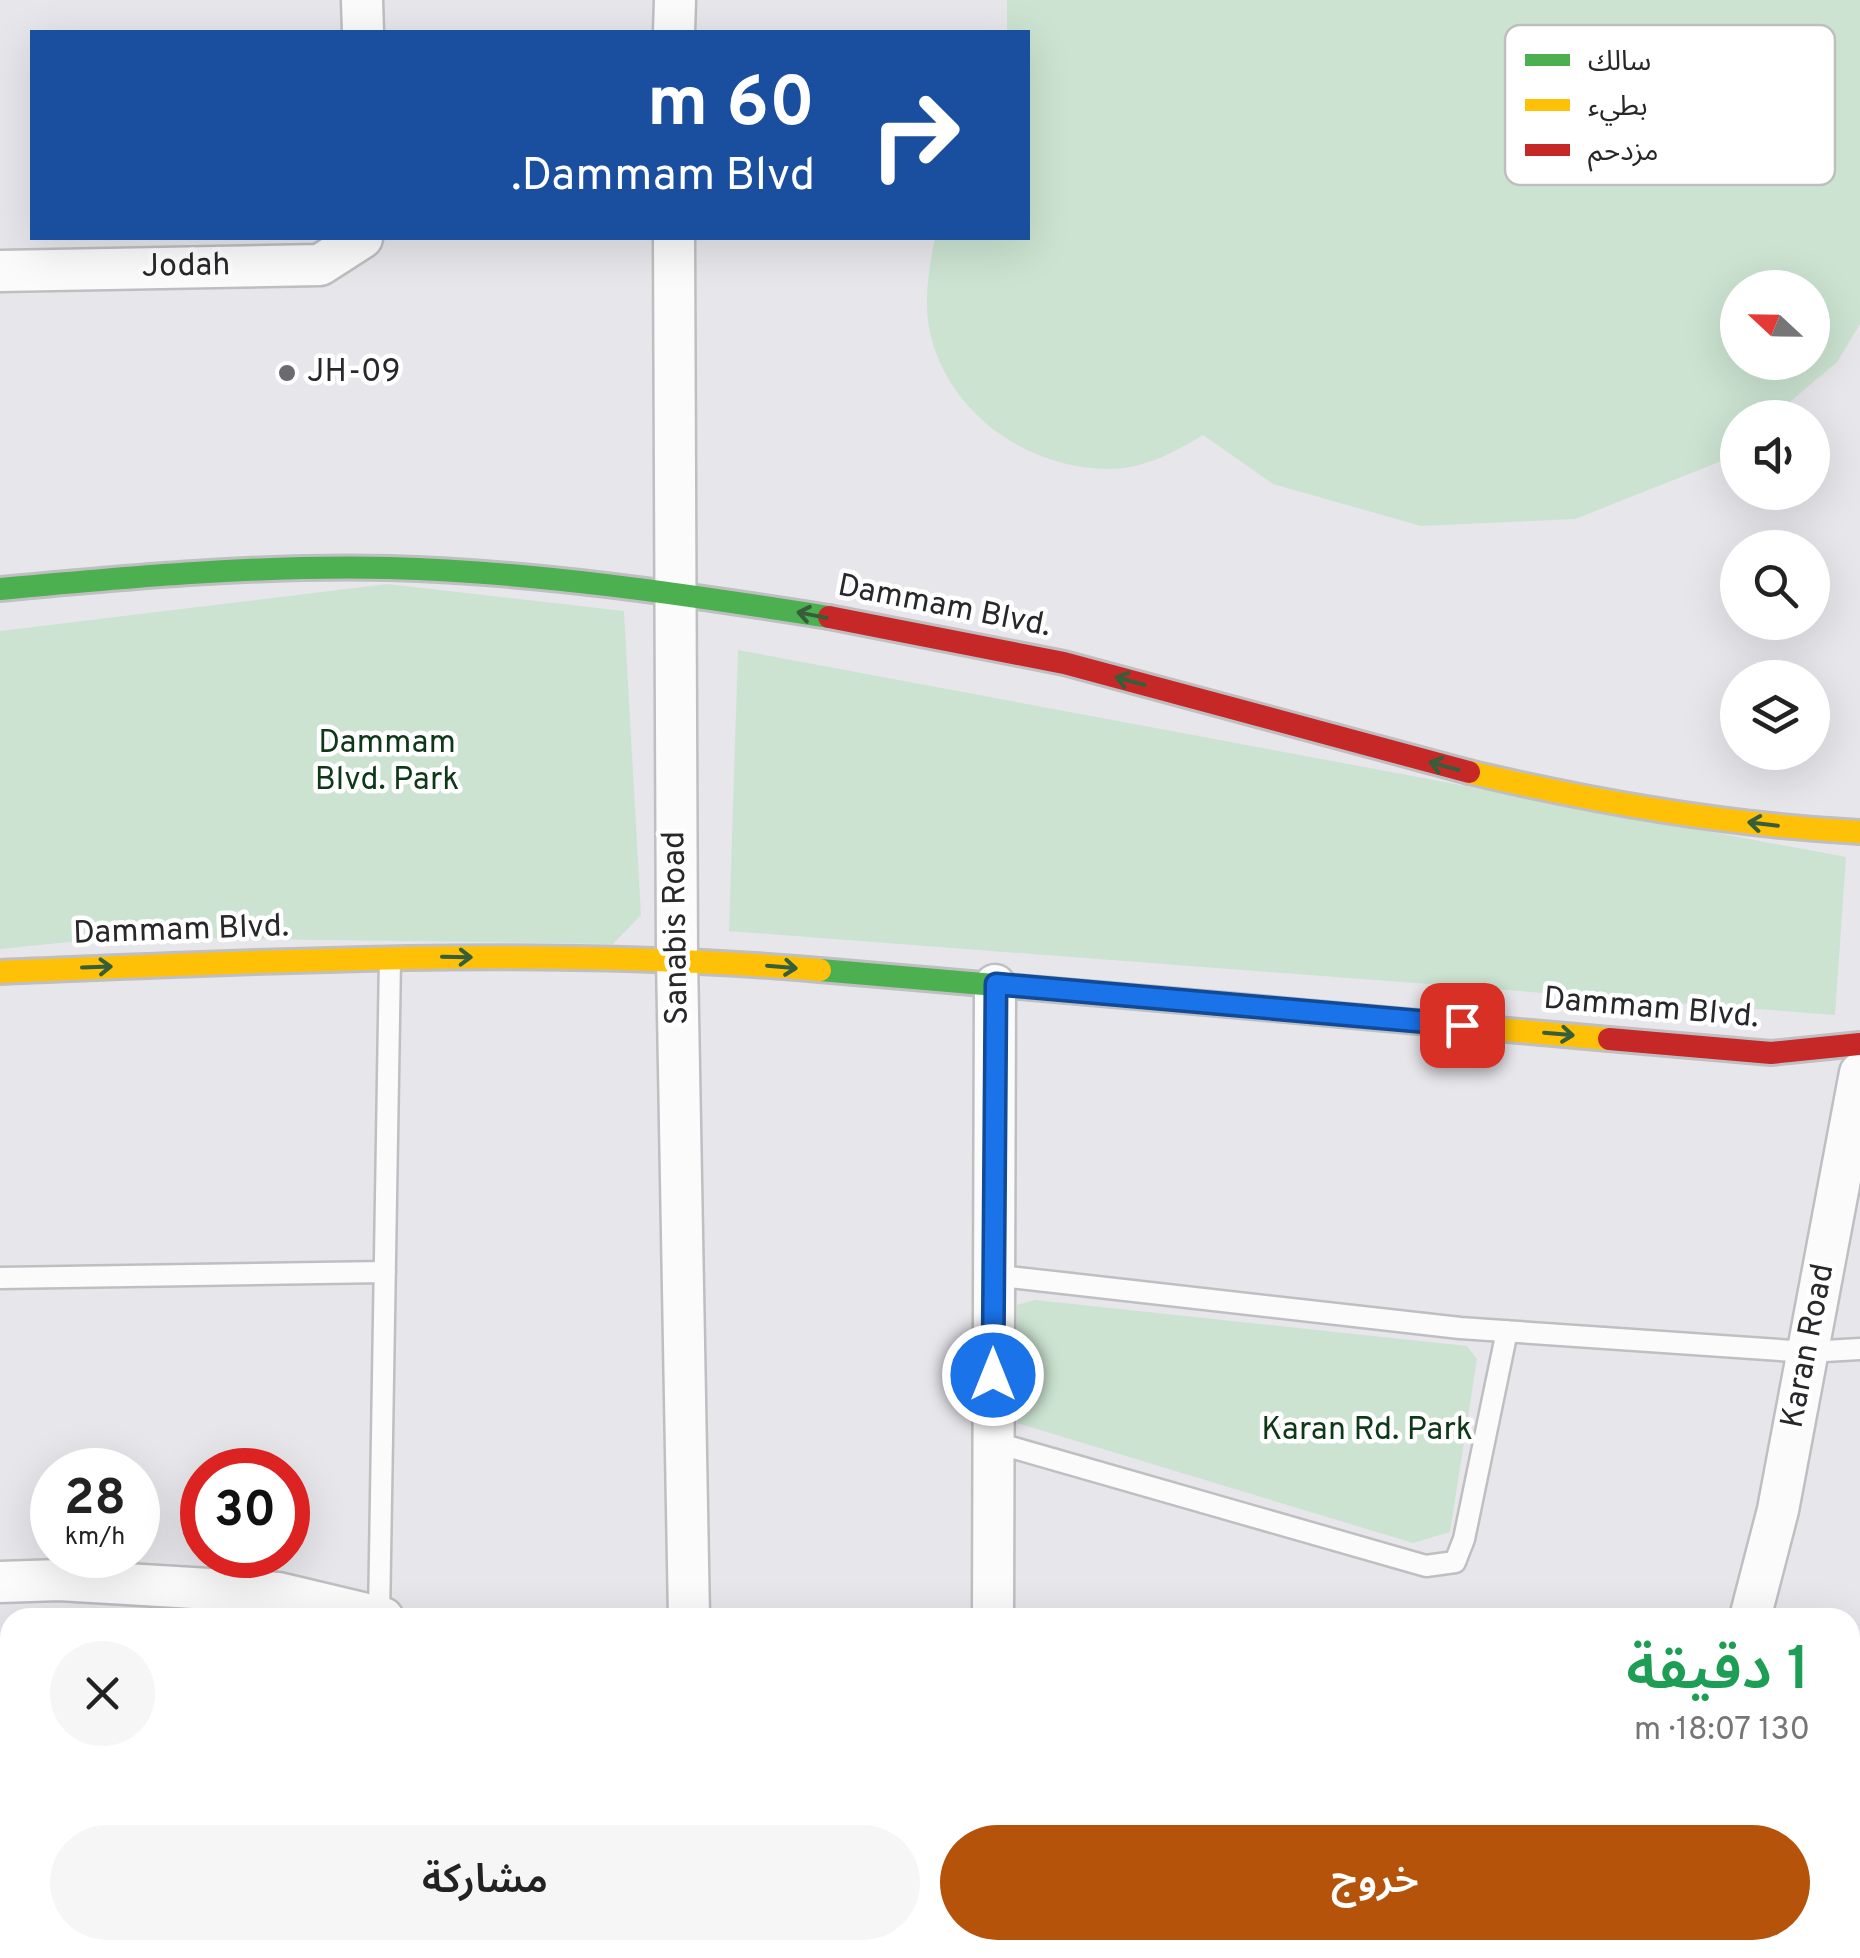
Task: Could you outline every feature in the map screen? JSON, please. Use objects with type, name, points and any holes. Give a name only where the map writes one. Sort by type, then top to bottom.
[{"type":"main road","name":"Dammam Blvd.","points":[[0,590],[124,577],[345,568],[564,580],[781,610],[1061,662],[1480,776],[1647,810],[1860,832]]},
{"type":"main road","name":"Dammam Blvd.","points":[[0,972],[390,956],[677,959],[1772,1053],[1860,1044]]},
{"type":"street","points":[[362,0],[363,30]]},
{"type":"street","points":[[674,30],[675,0]]},
{"type":"street","name":"Jodah","points":[[0,271],[320,265],[359,240]]},
{"type":"street","name":"Sanabis Road","points":[[674,240],[677,959],[688,1608]]},
{"type":"street","points":[[993,1608],[996,984]]},
{"type":"street","name":"Karan Road","points":[[1753,1608],[1778,1510],[1860,1074]]},
{"type":"street","points":[[0,1582],[59,1580],[278,1594],[341,1608]]},
{"type":"lane","points":[[382,1608],[390,956]]},
{"type":"lane","points":[[0,1278],[385,1272]]},
{"type":"lane","points":[[992,1275],[1507,1331],[1808,1352],[1860,1349]]},
{"type":"lane","points":[[993,1442],[1426,1566],[1455,1562],[1464,1539],[1507,1331]]},
{"type":"green space","points":[[1007,0],[1860,0],[1860,324],[1830,368],[1830,270],[1720,270],[1720,380],[1816,380],[1792,400],[1720,400],[1719,462],[1575,519],[1421,526],[1273,484],[1203,435],[1135,466],[1081,467],[1053,460],[1001,435],[960,396],[933,344],[927,304],[935,240],[1030,240],[1030,30],[1007,30]]},
{"type":"green space","name":"Dammam Blvd. Park","points":[[387,584],[624,611],[641,915],[613,944],[119,937],[0,949],[0,631]]},
{"type":"green space","points":[[738,650],[1846,857],[1835,1015],[729,931]]},
{"type":"green space","name":"Karan Rd. Park","points":[[1035,1300],[1467,1346],[1477,1359],[1450,1532],[1413,1543],[1017,1423],[1017,1305]]},
{"type":"traffic: fast","points":[[0,589],[243,570],[389,568],[554,579],[829,617]]},
{"type":"traffic: fast","points":[[820,970],[1228,1005]]},
{"type":"traffic: slow","points":[[1469,772],[1663,811],[1860,832]]},
{"type":"traffic: slow","points":[[0,972],[513,957],[820,970]]},
{"type":"traffic: slow","points":[[1228,1005],[1609,1039]]},
{"type":"traffic: jam","points":[[829,617],[1064,663],[1469,772]]},
{"type":"traffic: jam","points":[[1609,1039],[1771,1053],[1860,1044]]},
{"type":"place","name":"JH-09","points":[[287,373]]},
{"type":"route","points":[[993,1375],[992,1041],[996,984],[1462,1025]]}]
